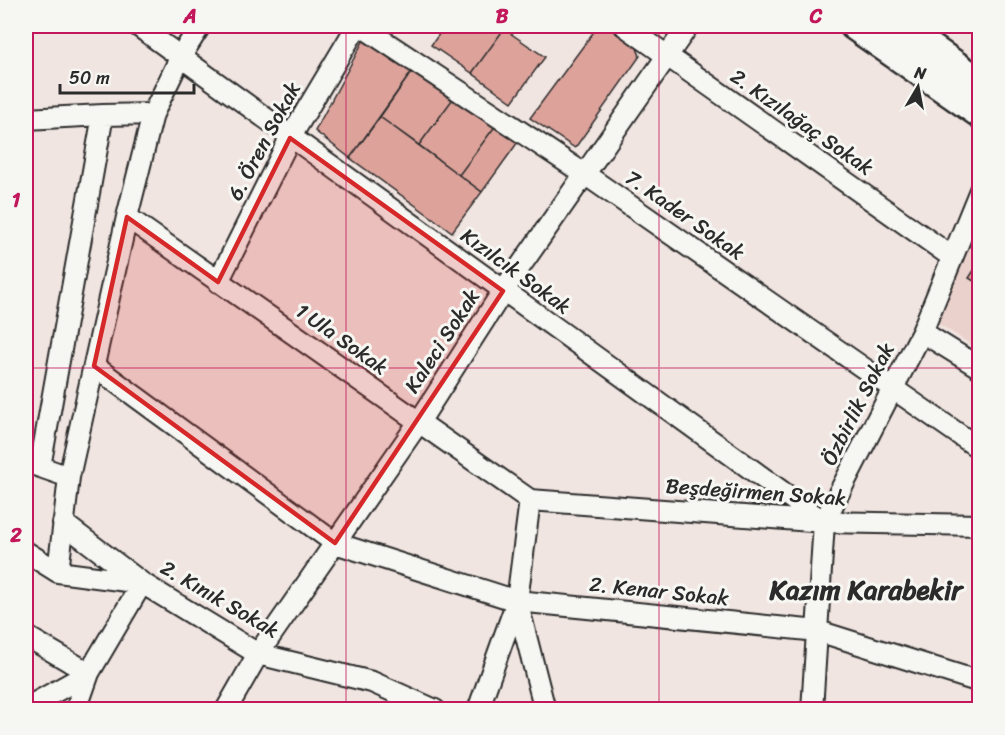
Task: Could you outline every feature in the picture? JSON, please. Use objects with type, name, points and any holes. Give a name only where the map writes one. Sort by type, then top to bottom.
[{"type":"main road","points":[[854,26],[980,114]]},
{"type":"main road","points":[[900,26],[980,82]]},
{"type":"street","name":"Kızılcık Sokak","points":[[138,26],[824,522]]},
{"type":"street","points":[[58,572],[69,477],[127,217],[153,114],[181,56],[201,26]]},
{"type":"street","name":"6. Ören Sokak","points":[[218,282],[290,138],[359,26]]},
{"type":"street","name":"7. Kader Sokak","points":[[359,26],[586,175],[980,448]]},
{"type":"street","name":"2. Kızılağaç Sokak","points":[[625,26],[952,257]]},
{"type":"street","name":"Kaleci Sokak","points":[[226,710],[258,654],[419,422],[503,291],[688,26]]},
{"type":"street","points":[[26,119],[153,114]]},
{"type":"street","points":[[69,477],[33,465],[103,116]]},
{"type":"street","name":"Özbirlik Sokak","points":[[812,710],[824,522],[922,332],[980,190]]},
{"type":"street","name":"1 Ula Sokak","points":[[127,217],[530,500]]},
{"type":"street","name":"Özbirlik Sokak","points":[[922,332],[980,368]]},
{"type":"street","name":"2. Kenar Sokak","points":[[94,366],[335,543],[517,601],[818,631],[980,682]]},
{"type":"street","points":[[478,710],[517,601],[530,500]]},
{"type":"street","name":"Beşdeğirmen Sokak","points":[[530,500],[824,522],[980,525]]},
{"type":"street","name":"2. Kınık Sokak","points":[[63,523],[142,583],[258,654],[372,682],[435,710]]},
{"type":"street","points":[[26,552],[58,572],[142,583],[89,673],[76,710]]},
{"type":"street","points":[[517,601],[545,710]]},
{"type":"street","points":[[26,636],[89,673]]},
{"type":"street","points":[[26,708],[89,673]]},
{"type":"highlighted area","points":[[290,138],[503,291],[335,543],[94,366],[127,217],[218,282]]},
{"type":"shaded area","points":[[979,205],[979,350],[933,320]]},
{"type":"building","points":[[445,26],[499,26],[504,29],[472,73],[431,45]]},
{"type":"building","points":[[598,26],[606,26],[637,48],[640,56],[575,148],[530,118]]},
{"type":"building","points":[[504,29],[545,57],[512,102],[472,73]]},
{"type":"building","points":[[367,34],[415,67],[350,158],[315,131]]},
{"type":"building","points":[[415,67],[455,96],[419,145],[380,117]]},
{"type":"building","points":[[455,96],[496,125],[459,175],[419,145]]},
{"type":"building","points":[[380,117],[482,192],[452,232],[350,158]]},
{"type":"building","points":[[496,125],[518,142],[482,192],[459,175]]},
{"type":"building","points":[[980,261],[980,285],[969,278]]},
{"type":"district","name":"Kazım Karabekir","points":[[866,590]]}]
